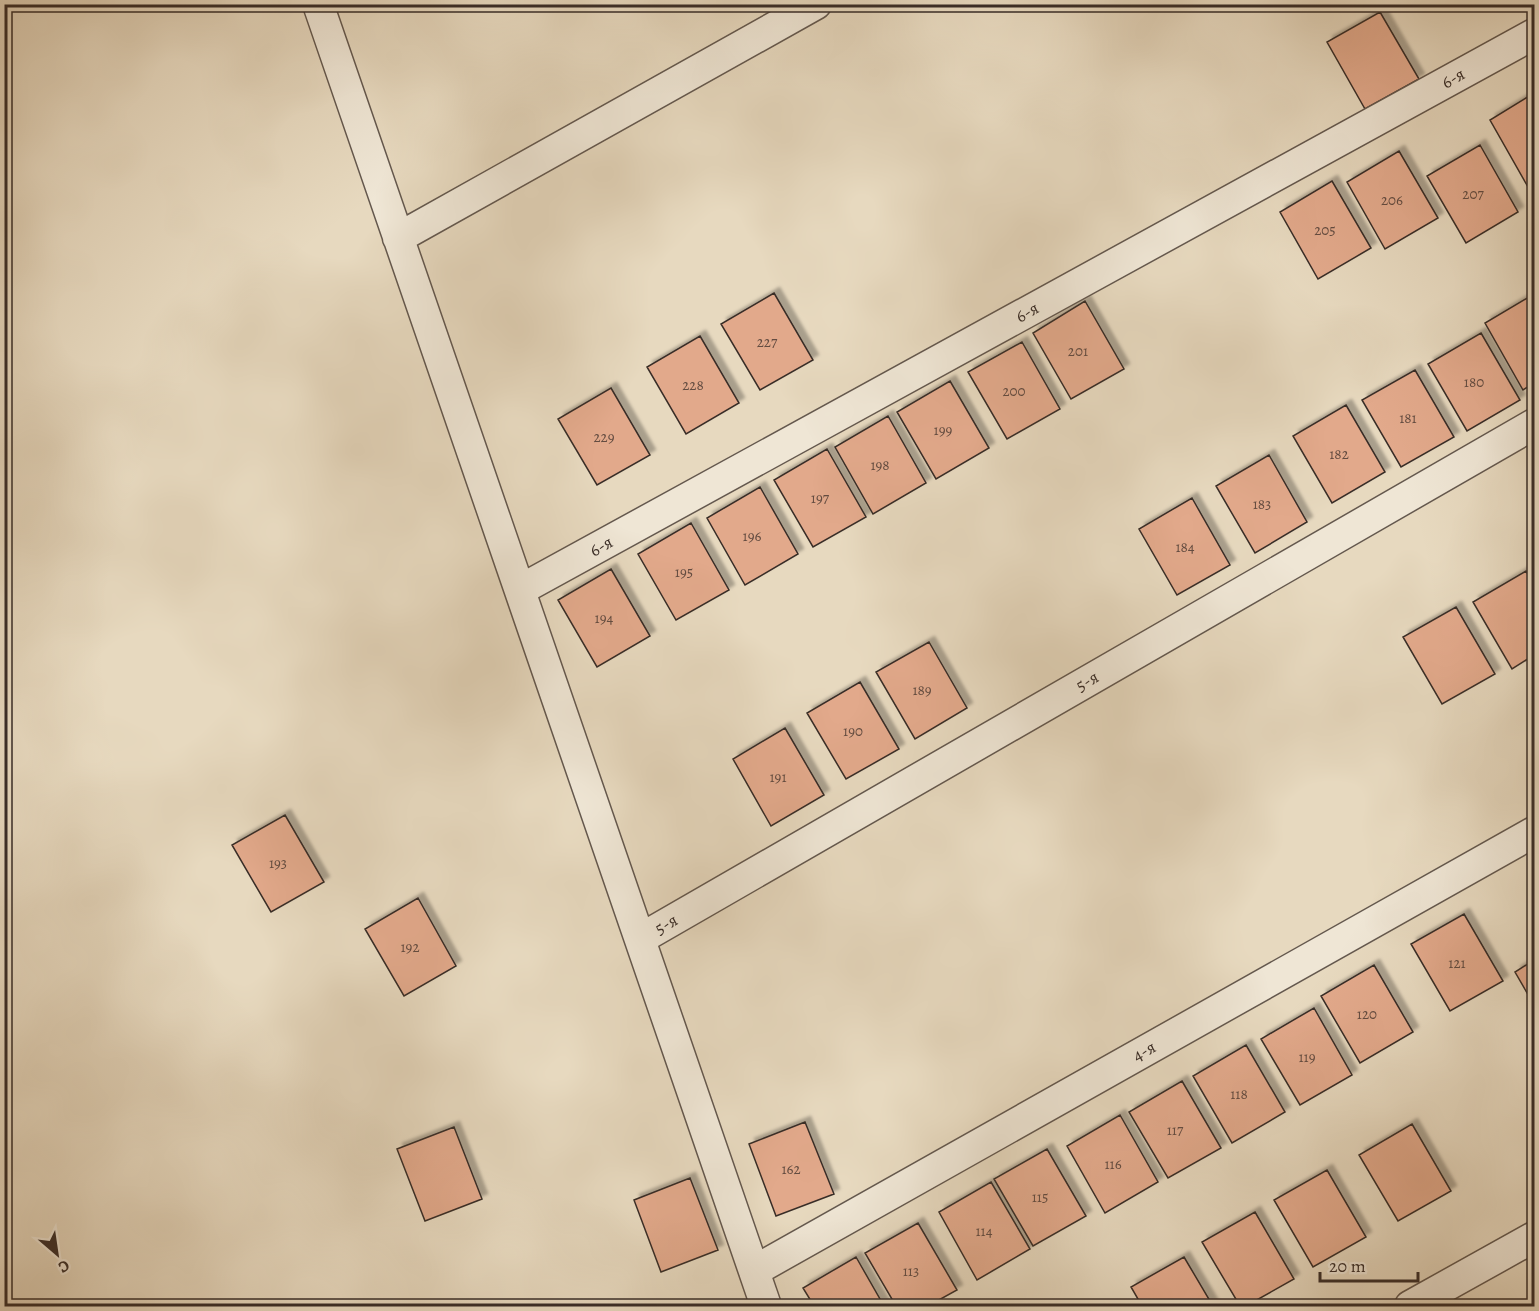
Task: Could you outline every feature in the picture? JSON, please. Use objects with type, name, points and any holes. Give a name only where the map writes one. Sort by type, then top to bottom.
[{"type":"street","points":[[318,4],[766,1306]]},
{"type":"street","points":[[399,238],[816,4]]},
{"type":"street","name":"6-я","points":[[520,590],[1534,34]]},
{"type":"street","name":"5-я","points":[[640,939],[1534,424]]},
{"type":"street","name":"4-я","points":[[754,1271],[1534,831]]},
{"type":"street","points":[[1410,1306],[1534,1237]]},
{"type":"building","points":[[1380,12],[1419,79],[1365,109],[1327,42]]},
{"type":"building","points":[[1534,93],[1534,183],[1528,187],[1490,120]]},
{"type":"building","points":[[1480,145],[1518,212],[1466,243],[1427,176]]},
{"type":"building","points":[[1399,151],[1438,218],[1385,249],[1347,182]]},
{"type":"building","points":[[1332,181],[1371,248],[1318,279],[1280,212]]},
{"type":"building","points":[[774,293],[813,360],[760,390],[721,324]]},
{"type":"building","points":[[1534,294],[1534,383],[1523,390],[1485,323]]},
{"type":"building","points":[[1085,301],[1124,369],[1071,399],[1033,333]]},
{"type":"building","points":[[1481,333],[1520,400],[1467,431],[1428,364]]},
{"type":"building","points":[[700,336],[739,403],[686,434],[647,367]]},
{"type":"building","points":[[1022,342],[1060,409],[1007,439],[968,372]]},
{"type":"building","points":[[1415,370],[1454,437],[1401,467],[1362,400]]},
{"type":"building","points":[[950,381],[989,448],[936,479],[897,412]]},
{"type":"building","points":[[611,388],[650,455],[597,485],[558,419]]},
{"type":"building","points":[[1346,405],[1385,472],[1332,503],[1293,436]]},
{"type":"building","points":[[888,416],[926,483],[873,514],[835,447]]},
{"type":"building","points":[[827,449],[866,517],[813,547],[774,480]]},
{"type":"building","points":[[1269,455],[1307,522],[1255,553],[1216,486]]},
{"type":"building","points":[[760,487],[798,554],[745,585],[707,518]]},
{"type":"building","points":[[1192,498],[1230,565],[1177,595],[1139,529]]},
{"type":"building","points":[[691,523],[729,590],[676,620],[638,554]]},
{"type":"building","points":[[611,569],[650,636],[597,667],[558,600]]},
{"type":"building","points":[[1526,571],[1534,586],[1534,655],[1512,669],[1473,602]]},
{"type":"building","points":[[1456,607],[1495,674],[1442,704],[1403,637]]},
{"type":"building","points":[[929,642],[967,708],[915,739],[876,672]]},
{"type":"building","points":[[860,682],[899,749],[846,779],[807,713]]},
{"type":"building","points":[[785,728],[824,795],[771,826],[733,759]]},
{"type":"building","points":[[285,815],[324,882],[271,912],[232,845]]},
{"type":"building","points":[[418,898],[456,966],[404,996],[365,929]]},
{"type":"building","points":[[1464,914],[1503,981],[1450,1011],[1411,944]]},
{"type":"building","points":[[1534,960],[1534,1005],[1515,972]]},
{"type":"building","points":[[1374,965],[1413,1032],[1360,1063],[1321,996]]},
{"type":"building","points":[[1314,1008],[1352,1075],[1300,1105],[1261,1039]]},
{"type":"building","points":[[1246,1045],[1285,1112],[1232,1143],[1193,1076]]},
{"type":"building","points":[[1182,1081],[1221,1148],[1168,1178],[1129,1112]]},
{"type":"building","points":[[1120,1115],[1158,1182],[1105,1213],[1067,1146]]},
{"type":"building","points":[[805,1122],[834,1194],[776,1216],[749,1144]]},
{"type":"building","points":[[1412,1124],[1451,1191],[1398,1221],[1359,1155]]},
{"type":"building","points":[[454,1127],[482,1199],[425,1221],[397,1149]]},
{"type":"building","points":[[1047,1149],[1086,1216],[1033,1246],[994,1179]]},
{"type":"building","points":[[1327,1170],[1366,1237],[1313,1267],[1274,1200]]},
{"type":"building","points":[[690,1178],[718,1250],[661,1272],[634,1200]]},
{"type":"building","points":[[991,1182],[1030,1249],[977,1280],[939,1212]]},
{"type":"building","points":[[1255,1212],[1294,1279],[1246,1306],[1240,1306],[1202,1242]]},
{"type":"building","points":[[918,1223],[957,1290],[928,1306],[896,1306],[865,1253]]},
{"type":"building","points":[[856,1257],[884,1306],[814,1306],[803,1288]]},
{"type":"building","points":[[1184,1257],[1213,1306],[1142,1306],[1131,1287]]}]
